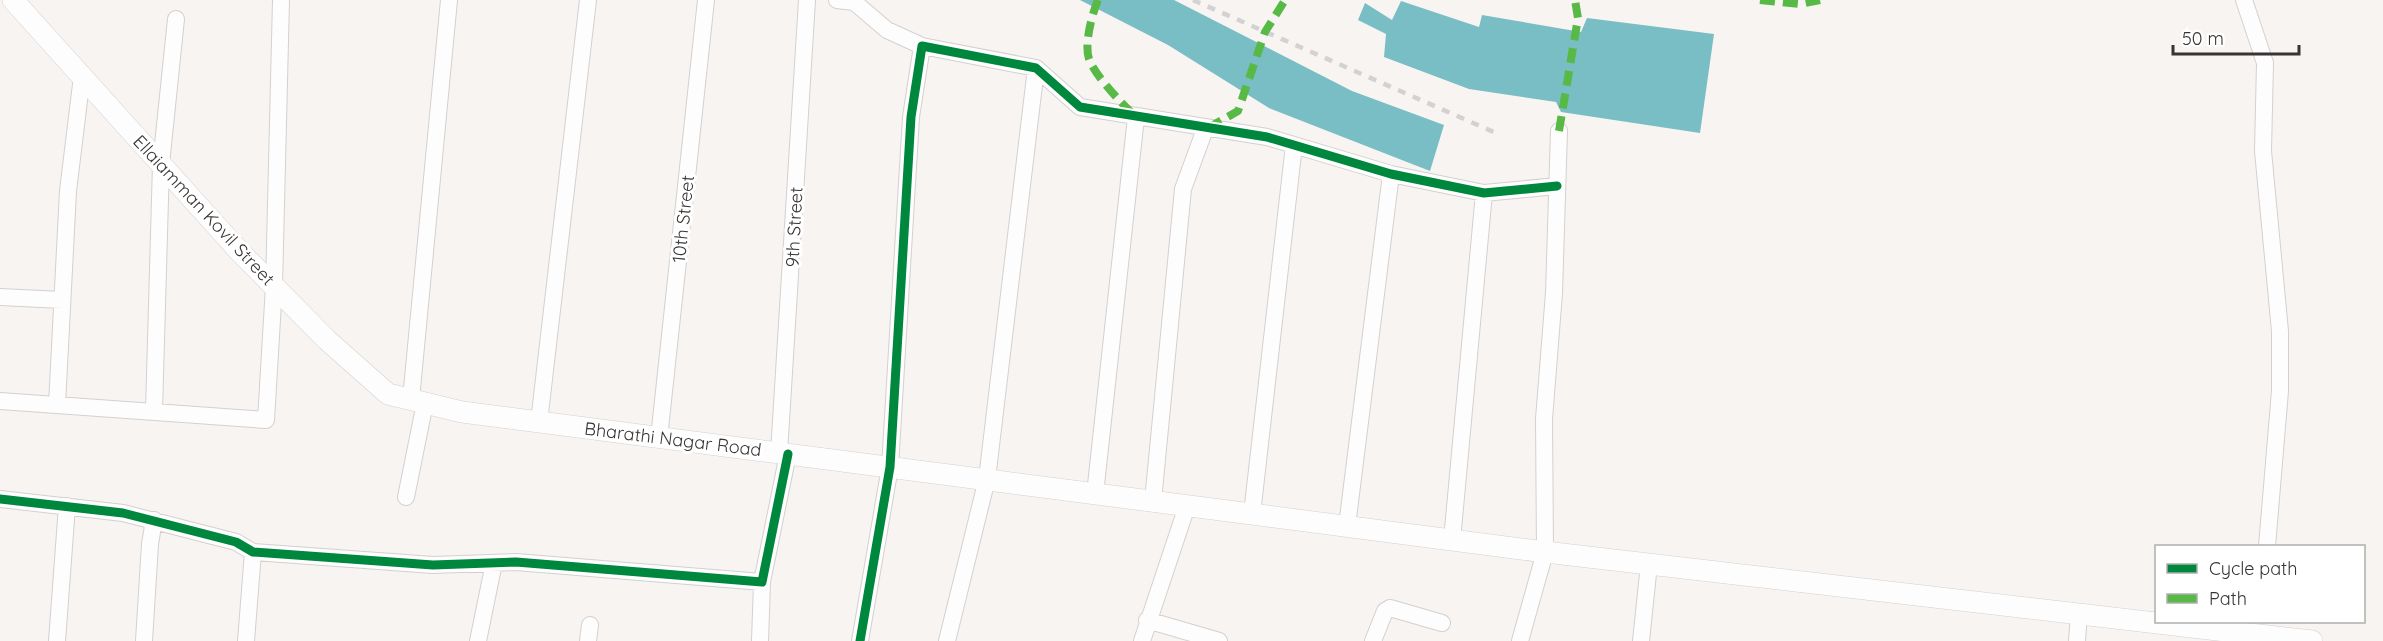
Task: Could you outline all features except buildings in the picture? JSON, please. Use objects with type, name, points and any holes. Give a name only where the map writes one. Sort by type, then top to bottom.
[{"type":"main road","name":"Ellaiamman Kovil Street","points":[[13,0],[161,164],[327,340],[388,394],[418,401]]},
{"type":"main road","name":"Bharathi Nagar Road","points":[[418,401],[462,412],[1545,552],[2079,614],[2181,633],[2254,633],[2312,641]]},
{"type":"street","points":[[0,401],[266,420],[274,286],[281,0]]},
{"type":"street","points":[[406,497],[418,401],[450,0]]},
{"type":"street","points":[[539,422],[588,0]]},
{"type":"street","name":"10th Street","points":[[659,438],[706,0]]},
{"type":"street","name":"9th Street","points":[[760,641],[762,582],[783,454],[807,0]]},
{"type":"street","points":[[837,0],[854,2],[887,30],[922,46],[1036,68],[1080,107],[1205,129],[1267,137],[1391,174],[1484,193],[1557,186]]},
{"type":"street","points":[[2244,0],[2265,63],[2263,151],[2280,331],[2280,391],[2266,545]]},
{"type":"street","points":[[154,411],[161,164],[176,19]]},
{"type":"street","points":[[860,641],[890,467],[911,117],[922,46]]},
{"type":"street","points":[[947,641],[987,479],[1036,68]]},
{"type":"street","points":[[57,405],[68,191],[82,76]]},
{"type":"street","points":[[1095,494],[1136,117]]},
{"type":"street","points":[[1153,501],[1183,189],[1205,129]]},
{"type":"street","points":[[1520,641],[1545,552],[1544,419],[1554,293],[1559,130]]},
{"type":"street","points":[[1252,514],[1294,145]]},
{"type":"street","points":[[1347,526],[1391,174]]},
{"type":"street","points":[[1452,540],[1484,193]]},
{"type":"street","points":[[0,297],[63,300]]},
{"type":"street","points":[[0,499],[67,506],[154,520],[236,542],[253,552],[433,565],[516,562],[762,582]]},
{"type":"street","points":[[57,641],[67,506]]},
{"type":"street","points":[[1142,641],[1147,620],[1187,506]]},
{"type":"street","points":[[144,641],[150,543],[154,520]]},
{"type":"street","points":[[246,641],[253,552]]},
{"type":"street","points":[[478,641],[494,563]]},
{"type":"street","points":[[1641,641],[1649,564]]},
{"type":"street","points":[[1373,641],[1385,611],[1390,608],[1442,623]]},
{"type":"street","points":[[2077,641],[2079,614]]},
{"type":"street","points":[[1147,620],[1219,641]]},
{"type":"water","points":[[1080,0],[1174,0],[1352,91],[1444,125],[1430,171],[1269,108],[1168,45]]},
{"type":"water","points":[[1401,1],[1479,27],[1482,15],[1581,32],[1587,18],[1714,34],[1700,133],[1561,112],[1556,102],[1469,89],[1384,57],[1386,34],[1358,20],[1365,3],[1392,20]]},
{"type":"railway","points":[[1193,0],[1496,133]]},
{"type":"marked path","points":[[1098,0],[1088,37],[1089,59],[1102,80],[1133,114]]},
{"type":"marked path","points":[[1208,128],[1238,111],[1265,32],[1285,0]]},
{"type":"marked path","points":[[1559,131],[1578,18],[1575,0]]},
{"type":"marked path","points":[[1760,0],[1799,4],[1820,0]]},
{"type":"cycle path","points":[[860,641],[890,467],[911,117],[922,46],[1036,68],[1080,107],[1267,137],[1391,174],[1484,193],[1557,186]]},
{"type":"cycle path","points":[[0,499],[123,513],[236,542],[253,552],[433,565],[516,562],[762,582],[788,454]]}]
